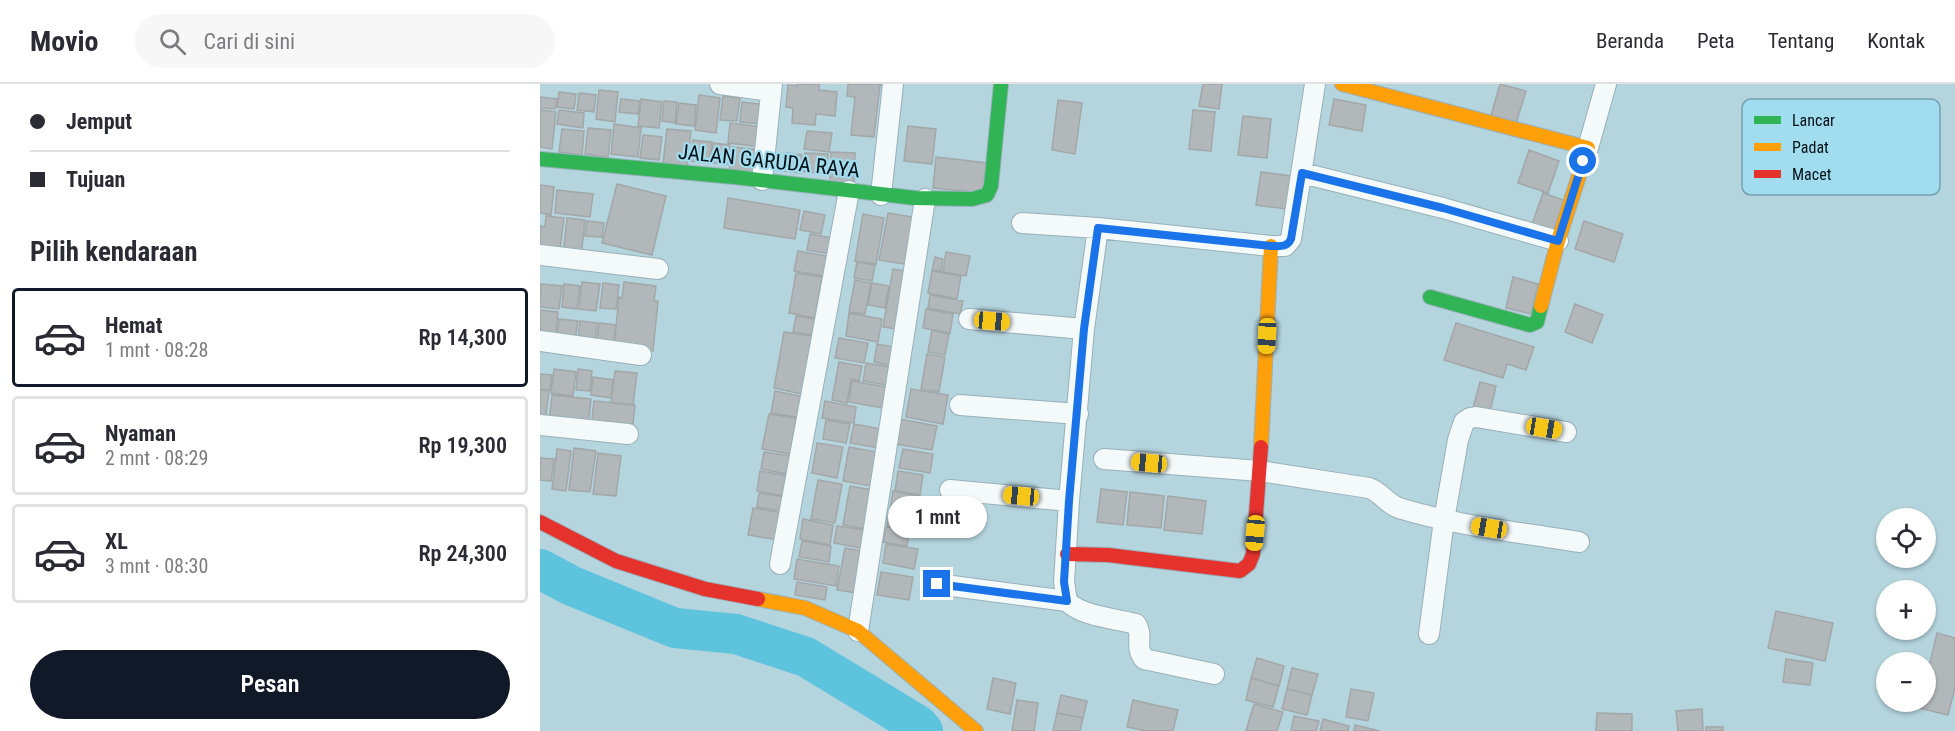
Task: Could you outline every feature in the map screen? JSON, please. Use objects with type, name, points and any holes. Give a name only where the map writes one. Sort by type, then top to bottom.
[{"type":"street","points":[[720,84],[771,87],[762,180]]},
{"type":"street","points":[[881,195],[893,84]]},
{"type":"street","name":"JALAN GARUDA RAYA","points":[[540,159],[762,180],[881,195],[925,199],[979,199],[990,190],[1000,84]]},
{"type":"street","points":[[1022,223],[1285,246],[1291,239],[1315,84]]},
{"type":"street","points":[[1342,84],[1588,148]]},
{"type":"street","points":[[1430,297],[1534,324],[1540,317],[1558,241],[1606,84]]},
{"type":"street","points":[[1302,173],[1443,208],[1558,241]]},
{"type":"street","points":[[780,564],[849,191]]},
{"type":"street","points":[[858,631],[925,199]]},
{"type":"street","points":[[1067,601],[1064,582],[1069,501],[1084,329],[1098,228]]},
{"type":"street","points":[[1066,554],[1108,555],[1240,571],[1249,564],[1253,554],[1260,471],[1271,246]]},
{"type":"street","points":[[540,255],[658,269]]},
{"type":"street","points":[[969,319],[1084,329]]},
{"type":"street","points":[[540,342],[641,355]]},
{"type":"street","points":[[960,405],[1078,414]]},
{"type":"street","points":[[1429,634],[1444,520],[1461,428],[1470,418],[1566,432]]},
{"type":"street","points":[[540,425],[628,434]]},
{"type":"street","points":[[1104,459],[1260,471],[1369,488],[1376,490],[1393,506],[1444,520],[1579,542]]},
{"type":"street","points":[[950,490],[1069,501]]},
{"type":"street","points":[[540,522],[616,561],[705,590],[805,608],[858,631],[976,731]]},
{"type":"street","points":[[937,584],[1067,601],[1076,609],[1136,624],[1140,630],[1139,651],[1144,659],[1214,674]]},
{"type":"building","points":[[797,84],[819,84],[819,90],[837,92],[835,116],[816,114],[815,125],[792,123],[793,108],[786,107],[788,85],[797,86]]},
{"type":"building","points":[[848,84],[889,84],[889,86],[880,85],[874,137],[851,135],[855,97],[847,96]]},
{"type":"building","points":[[1203,84],[1222,84],[1219,109],[1199,106]]},
{"type":"building","points":[[1500,84],[1526,91],[1515,127],[1490,119]]},
{"type":"building","points":[[599,90],[618,92],[615,122],[596,119]]},
{"type":"building","points":[[559,92],[576,94],[574,109],[557,107]]},
{"type":"building","points":[[579,93],[596,95],[594,112],[577,110]]},
{"type":"building","points":[[699,95],[720,98],[716,133],[695,130]]},
{"type":"building","points":[[723,96],[740,98],[737,121],[720,120]]},
{"type":"building","points":[[540,97],[557,99],[555,109],[540,108]]},
{"type":"building","points":[[621,99],[640,101],[638,114],[619,112]]},
{"type":"building","points":[[641,99],[662,102],[659,128],[638,126]]},
{"type":"building","points":[[1334,99],[1366,105],[1362,131],[1329,125]]},
{"type":"building","points":[[1058,100],[1082,103],[1075,154],[1052,150]]},
{"type":"building","points":[[664,101],[677,102],[675,123],[662,121]]},
{"type":"building","points":[[742,102],[766,105],[763,124],[740,122]]},
{"type":"building","points":[[679,103],[696,105],[694,126],[676,124]]},
{"type":"building","points":[[540,110],[556,112],[552,149],[540,147]]},
{"type":"building","points":[[559,110],[584,113],[583,128],[557,124]]},
{"type":"building","points":[[1193,110],[1215,112],[1211,151],[1189,149]]},
{"type":"building","points":[[1243,116],[1271,119],[1267,158],[1238,155]]},
{"type":"building","points":[[730,123],[764,127],[761,147],[728,143]]},
{"type":"building","points":[[614,124],[641,128],[638,157],[611,154]]},
{"type":"building","points":[[908,126],[936,129],[932,164],[904,161]]},
{"type":"building","points":[[588,128],[611,130],[608,157],[585,154]]},
{"type":"building","points":[[562,129],[584,131],[582,155],[559,152]]},
{"type":"building","points":[[667,129],[691,131],[687,167],[663,164]]},
{"type":"building","points":[[807,131],[832,133],[829,152],[804,149]]},
{"type":"building","points":[[643,135],[662,137],[659,160],[640,158]]},
{"type":"building","points":[[693,140],[712,142],[709,163],[690,161]]},
{"type":"building","points":[[713,143],[730,145],[728,164],[711,163]]},
{"type":"building","points":[[732,147],[762,150],[759,176],[729,172]]},
{"type":"building","points":[[1529,150],[1559,161],[1548,193],[1518,183]]},
{"type":"building","points":[[831,152],[855,153],[854,184],[830,183]]},
{"type":"building","points":[[786,153],[802,155],[800,173],[784,171]]},
{"type":"building","points":[[805,153],[828,154],[827,173],[804,172]]},
{"type":"building","points":[[936,157],[987,163],[984,193],[933,188]]},
{"type":"building","points":[[1261,172],[1291,176],[1286,209],[1256,205]]},
{"type":"building","points":[[617,184],[666,196],[652,255],[602,243]]},
{"type":"building","points":[[540,185],[554,187],[551,215],[540,213]]},
{"type":"building","points":[[557,190],[593,194],[590,217],[555,213]]},
{"type":"building","points":[[1543,193],[1569,202],[1558,236],[1531,227]]},
{"type":"building","points":[[728,198],[800,210],[795,239],[724,228]]},
{"type":"building","points":[[804,211],[825,215],[821,234],[800,230]]},
{"type":"building","points":[[888,213],[918,218],[910,265],[879,260]]},
{"type":"building","points":[[863,214],[884,218],[876,264],[855,261]]},
{"type":"building","points":[[546,216],[564,218],[559,256],[540,253],[540,226],[545,227]]},
{"type":"building","points":[[567,218],[585,220],[581,257],[563,255]]},
{"type":"building","points":[[587,221],[604,223],[602,237],[585,236]]},
{"type":"building","points":[[1584,221],[1623,234],[1614,262],[1575,249]]},
{"type":"building","points":[[810,234],[839,239],[836,255],[807,250]]},
{"type":"building","points":[[798,251],[827,256],[824,276],[794,271]]},
{"type":"building","points":[[946,252],[970,256],[966,276],[943,272]]},
{"type":"building","points":[[935,257],[943,259],[941,271],[932,270]]},
{"type":"building","points":[[857,262],[875,265],[872,281],[854,278]]},
{"type":"building","points":[[893,269],[911,272],[901,330],[883,327]]},
{"type":"building","points":[[932,271],[961,276],[957,299],[928,293]]},
{"type":"building","points":[[796,273],[822,277],[815,318],[789,313]]},
{"type":"building","points":[[1513,277],[1538,284],[1531,314],[1506,308]]},
{"type":"building","points":[[855,280],[871,283],[865,314],[849,312]]},
{"type":"building","points":[[582,282],[600,284],[596,311],[579,309]]},
{"type":"building","points":[[624,282],[656,286],[654,301],[658,301],[653,351],[614,347],[619,297],[622,298]]},
{"type":"building","points":[[603,283],[619,285],[616,309],[600,308]]},
{"type":"building","points":[[872,283],[889,286],[885,308],[868,305]]},
{"type":"building","points":[[541,284],[562,286],[559,309],[540,307]]},
{"type":"building","points":[[564,284],[580,286],[577,309],[562,307]]},
{"type":"building","points":[[930,295],[963,301],[960,314],[928,308]]},
{"type":"building","points":[[1575,304],[1603,315],[1592,343],[1565,332]]},
{"type":"building","points":[[926,309],[953,314],[950,333],[923,328]]},
{"type":"building","points":[[540,310],[558,312],[555,341],[540,340]]},
{"type":"building","points":[[849,313],[882,319],[878,342],[846,336]]},
{"type":"building","points":[[796,316],[815,319],[812,335],[793,332]]},
{"type":"building","points":[[559,319],[578,321],[575,341],[557,339]]},
{"type":"building","points":[[580,321],[597,323],[595,343],[578,341]]},
{"type":"building","points":[[599,323],[616,325],[613,345],[597,342]]},
{"type":"building","points":[[1456,323],[1534,347],[1526,370],[1507,364],[1503,378],[1444,360]]},
{"type":"building","points":[[932,330],[949,334],[945,355],[928,352]]},
{"type":"building","points":[[784,332],[812,336],[802,394],[774,388]]},
{"type":"building","points":[[839,338],[868,343],[864,363],[835,358]]},
{"type":"building","points":[[877,344],[895,347],[892,366],[874,362]]},
{"type":"building","points":[[927,354],[945,357],[939,392],[921,389]]},
{"type":"building","points":[[839,362],[862,366],[859,381],[851,379],[847,403],[832,400]]},
{"type":"building","points":[[866,363],[895,368],[892,386],[863,381]]},
{"type":"building","points":[[554,369],[576,372],[573,396],[551,393]]},
{"type":"building","points":[[578,369],[592,371],[590,391],[576,390]]},
{"type":"building","points":[[615,371],[637,373],[633,405],[611,403]]},
{"type":"building","points":[[540,374],[552,375],[550,390],[540,389]]},
{"type":"building","points":[[593,377],[613,380],[611,398],[591,395]]},
{"type":"building","points":[[852,381],[892,388],[888,409],[849,402]]},
{"type":"building","points":[[1480,382],[1496,386],[1489,416],[1472,412]]},
{"type":"building","points":[[911,389],[948,395],[943,424],[906,417]]},
{"type":"building","points":[[540,390],[549,391],[545,421],[540,420]]},
{"type":"building","points":[[775,391],[805,397],[801,418],[771,413]]},
{"type":"building","points":[[552,395],[591,399],[588,427],[549,423]]},
{"type":"building","points":[[594,401],[635,405],[632,433],[591,429]]},
{"type":"building","points":[[825,401],[856,407],[854,423],[822,418]]},
{"type":"building","points":[[769,414],[796,418],[790,454],[762,449]]},
{"type":"building","points":[[900,419],[937,426],[932,450],[895,444]]},
{"type":"building","points":[[826,420],[850,424],[846,443],[823,439]]},
{"type":"building","points":[[854,424],[881,429],[878,448],[850,443]]},
{"type":"building","points":[[817,443],[843,447],[837,478],[812,473]]},
{"type":"building","points":[[849,447],[877,452],[871,486],[843,481]]},
{"type":"building","points":[[574,448],[596,451],[590,492],[569,490]]},
{"type":"building","points":[[557,449],[571,451],[566,491],[552,489]]},
{"type":"building","points":[[903,449],[933,454],[930,473],[899,468]]},
{"type":"building","points":[[764,452],[790,456],[787,474],[761,469]]},
{"type":"building","points":[[598,453],[621,456],[616,496],[593,494]]},
{"type":"building","points":[[540,458],[554,459],[551,481],[540,480]]},
{"type":"building","points":[[760,471],[788,476],[784,496],[757,491]]},
{"type":"building","points":[[898,471],[923,475],[920,495],[895,491]]},
{"type":"building","points":[[818,480],[842,484],[835,523],[811,519]]},
{"type":"building","points":[[850,486],[873,490],[866,529],[843,525]]},
{"type":"building","points":[[1101,489],[1127,492],[1123,525],[1097,522]]},
{"type":"building","points":[[893,491],[919,496],[915,516],[890,512]]},
{"type":"building","points":[[1130,492],[1164,496],[1161,528],[1127,525]]},
{"type":"building","points":[[759,493],[784,497],[781,511],[757,507]]},
{"type":"building","points":[[1168,496],[1206,501],[1202,534],[1164,530]]},
{"type":"building","points":[[753,508],[783,513],[778,540],[748,535]]},
{"type":"building","points":[[889,513],[909,516],[907,530],[887,526]]},
{"type":"building","points":[[803,519],[833,525],[830,545],[800,539]]},
{"type":"building","points":[[837,526],[864,530],[861,548],[834,543]]},
{"type":"building","points":[[886,527],[910,531],[907,546],[883,542]]},
{"type":"building","points":[[802,541],[831,546],[829,562],[799,557]]},
{"type":"building","points":[[886,544],[918,549],[914,569],[883,563]]},
{"type":"building","points":[[845,548],[863,551],[856,593],[837,590]]},
{"type":"building","points":[[797,559],[839,566],[836,586],[794,579]]},
{"type":"building","points":[[881,572],[913,577],[909,600],[877,595]]},
{"type":"building","points":[[797,582],[827,587],[825,600],[795,595]]},
{"type":"building","points":[[1776,611],[1833,623],[1825,661],[1768,648]]},
{"type":"building","points":[[1937,633],[1955,638],[1955,688],[1948,715],[1936,712],[1936,652],[1933,652]]},
{"type":"building","points":[[1257,658],[1284,666],[1279,686],[1251,678]]},
{"type":"building","points":[[1786,659],[1813,663],[1810,685],[1783,682]]},
{"type":"building","points":[[1292,668],[1318,674],[1312,695],[1287,689]]},
{"type":"building","points":[[993,678],[1016,683],[1010,714],[987,709]]},
{"type":"building","points":[[1251,678],[1279,686],[1273,707],[1246,700]]},
{"type":"building","points":[[1287,689],[1312,695],[1307,715],[1282,709]]},
{"type":"building","points":[[1351,689],[1374,693],[1368,721],[1346,717]]},
{"type":"building","points":[[1061,695],[1087,701],[1083,718],[1057,713]]},
{"type":"building","points":[[1017,700],[1038,703],[1034,731],[1012,731]]},
{"type":"building","points":[[1133,700],[1178,710],[1173,731],[1146,731],[1127,727]]},
{"type":"building","points":[[1254,704],[1283,712],[1277,731],[1246,731]]},
{"type":"building","points":[[1702,709],[1703,731],[1678,731],[1676,711]]},
{"type":"building","points":[[1057,713],[1083,718],[1080,731],[1053,731]]},
{"type":"building","points":[[1597,713],[1632,714],[1632,731],[1596,731]]},
{"type":"building","points":[[1294,716],[1319,721],[1316,731],[1291,731]]},
{"type":"building","points":[[1323,719],[1349,726],[1348,731],[1320,731]]},
{"type":"building","points":[[1355,725],[1380,731],[1354,731]]},
{"type":"building","points":[[1706,727],[1723,727],[1723,731],[1706,731]]},
{"type":"waterway","points":[[540,569],[572,586],[675,628],[736,634],[806,657],[918,725],[923,731]]},
{"type":"traffic: fast","points":[[540,159],[734,177],[915,198],[972,199],[987,195],[991,186],[1001,84]]},
{"type":"traffic: fast","points":[[1430,297],[1530,325],[1537,322],[1541,306]]},
{"type":"traffic: slow","points":[[1342,84],[1588,148],[1558,241],[1541,306]]},
{"type":"traffic: slow","points":[[1261,447],[1271,246]]},
{"type":"traffic: slow","points":[[758,599],[805,608],[858,631],[976,731]]},
{"type":"traffic: jam","points":[[1067,554],[1108,555],[1240,571],[1249,564],[1253,554],[1261,447]]},
{"type":"traffic: jam","points":[[540,522],[616,561],[705,589],[758,599]]},
{"type":"route","points":[[937,584],[1067,601],[1064,582],[1069,501],[1084,329],[1098,228],[1285,246],[1291,239],[1302,173],[1443,208],[1558,241],[1580,177],[1583,161]]}]
